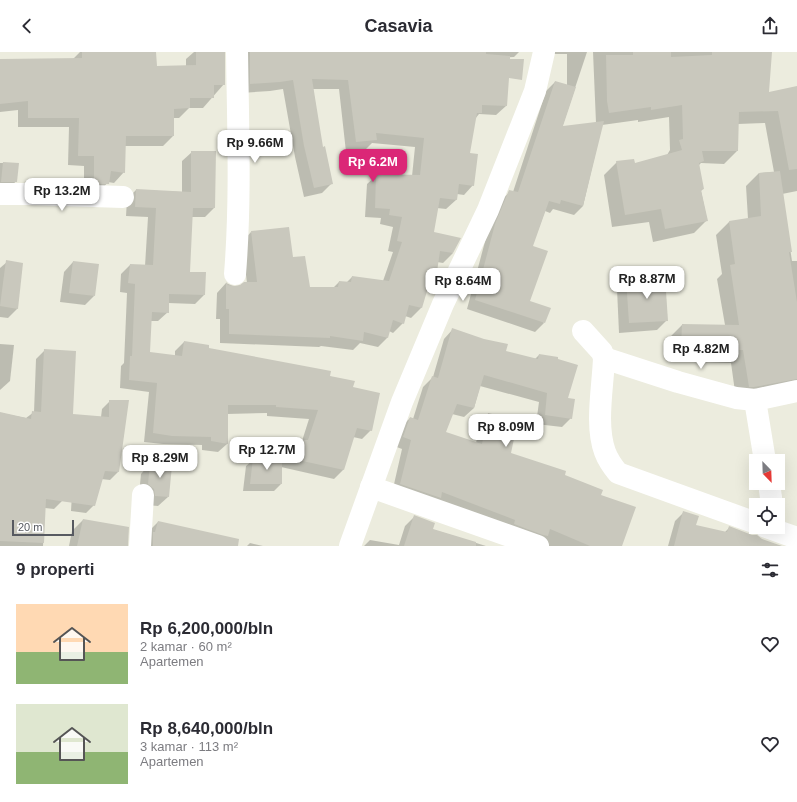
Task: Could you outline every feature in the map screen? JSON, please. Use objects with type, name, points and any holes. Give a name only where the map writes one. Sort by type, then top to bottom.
[{"type":"street","points":[[235,274],[238,226],[239,140],[237,52]]},
{"type":"street","points":[[350,546],[402,402],[434,325],[488,210],[535,91],[544,52]]},
{"type":"street","points":[[0,194],[123,197]]},
{"type":"street","points":[[583,331],[602,352],[604,358],[600,422],[604,451],[610,464],[618,473],[749,520]]},
{"type":"street","points":[[604,358],[678,382],[736,398],[755,400],[797,391]]},
{"type":"street","points":[[755,400],[764,454]]},
{"type":"street","points":[[371,487],[538,546]]},
{"type":"street","points":[[140,546],[143,495]]},
{"type":"street","points":[[785,534],[797,538]]},
{"type":"building","points":[[82,52],[156,52],[157,66],[196,65],[196,52],[225,52],[225,85],[214,85],[214,98],[190,98],[190,108],[174,109],[174,136],[126,136],[125,173],[111,171],[109,184],[94,184],[94,156],[78,156],[79,118],[28,118],[28,101],[0,104],[0,59],[82,58]]},
{"type":"building","points":[[250,52],[486,52],[486,54],[510,56],[510,59],[524,59],[522,80],[509,78],[507,106],[482,105],[482,113],[477,113],[470,153],[478,154],[474,186],[459,184],[457,200],[440,198],[434,232],[461,238],[453,253],[440,251],[437,272],[433,271],[422,308],[409,305],[404,324],[393,320],[388,338],[364,332],[363,341],[330,336],[330,338],[229,334],[229,309],[226,309],[226,282],[228,285],[235,286],[244,282],[257,282],[251,231],[289,227],[293,257],[305,256],[310,287],[338,287],[339,281],[351,282],[352,276],[389,281],[402,242],[397,241],[402,217],[389,215],[390,209],[375,208],[376,174],[420,175],[424,138],[376,133],[377,140],[356,142],[348,80],[312,79],[323,147],[325,146],[333,184],[314,188],[304,146],[293,80],[250,84]]},
{"type":"building","points":[[633,52],[671,52],[671,57],[712,55],[712,52],[772,52],[769,92],[797,86],[797,169],[789,170],[778,111],[739,112],[738,151],[702,151],[704,161],[699,163],[704,189],[701,190],[708,221],[665,229],[661,209],[625,215],[616,161],[634,159],[635,163],[682,150],[679,140],[683,139],[682,105],[651,110],[651,107],[609,113],[607,101],[606,55],[633,55]]},
{"type":"building","points":[[555,81],[576,87],[563,126],[604,121],[583,206],[561,200],[560,204],[549,201],[533,246],[548,251],[530,301],[551,308],[545,323],[475,300],[495,224],[509,190],[518,192]]},
{"type":"building","points":[[191,151],[216,151],[215,208],[193,208],[190,272],[206,272],[205,295],[169,294],[169,313],[152,312],[150,352],[182,356],[184,341],[209,345],[209,348],[331,371],[330,376],[355,381],[353,387],[380,393],[372,431],[357,428],[344,470],[243,448],[244,441],[308,440],[318,410],[276,407],[276,405],[228,405],[228,444],[211,441],[211,437],[172,436],[153,433],[157,383],[129,380],[130,356],[132,356],[135,284],[128,283],[130,264],[153,265],[156,208],[135,207],[136,189],[191,192]]},
{"type":"building","points":[[3,162],[19,163],[17,182],[1,182]]},
{"type":"building","points":[[780,171],[792,252],[789,252],[797,302],[797,379],[749,387],[743,350],[681,349],[682,324],[739,325],[730,265],[735,264],[729,221],[761,216],[759,173]]},
{"type":"building","points":[[6,260],[23,263],[18,309],[0,306]]},
{"type":"building","points":[[73,261],[99,264],[95,296],[69,293]]},
{"type":"building","points":[[665,276],[668,321],[629,323],[626,278]]},
{"type":"building","points":[[452,328],[484,339],[508,344],[506,351],[538,359],[539,354],[558,357],[558,359],[578,365],[568,398],[575,399],[572,419],[545,415],[547,393],[484,375],[474,408],[457,404],[446,432],[482,444],[488,413],[518,420],[511,453],[566,471],[565,475],[603,490],[601,495],[636,507],[622,546],[590,546],[550,529],[548,536],[543,535],[514,524],[515,520],[442,492],[441,498],[400,484],[411,440],[403,437],[410,417],[418,420],[432,376],[438,378]]},
{"type":"building","points":[[44,349],[76,351],[73,414],[109,417],[109,400],[129,400],[119,472],[105,471],[95,506],[46,499],[44,543],[0,541],[0,412],[31,419],[32,411],[41,412]]},
{"type":"building","points":[[253,458],[282,459],[282,484],[250,484]]},
{"type":"building","points":[[150,463],[172,465],[169,497],[155,496],[154,489],[148,484]]},
{"type":"building","points":[[683,511],[699,516],[696,525],[727,532],[729,526],[752,535],[757,535],[762,539],[782,546],[674,546]]},
{"type":"building","points":[[414,515],[435,523],[433,529],[476,542],[476,546],[404,546]]},
{"type":"building","points":[[83,519],[129,527],[128,546],[77,546]]},
{"type":"building","points":[[158,521],[239,539],[238,546],[153,546],[153,532],[155,532]]}]
